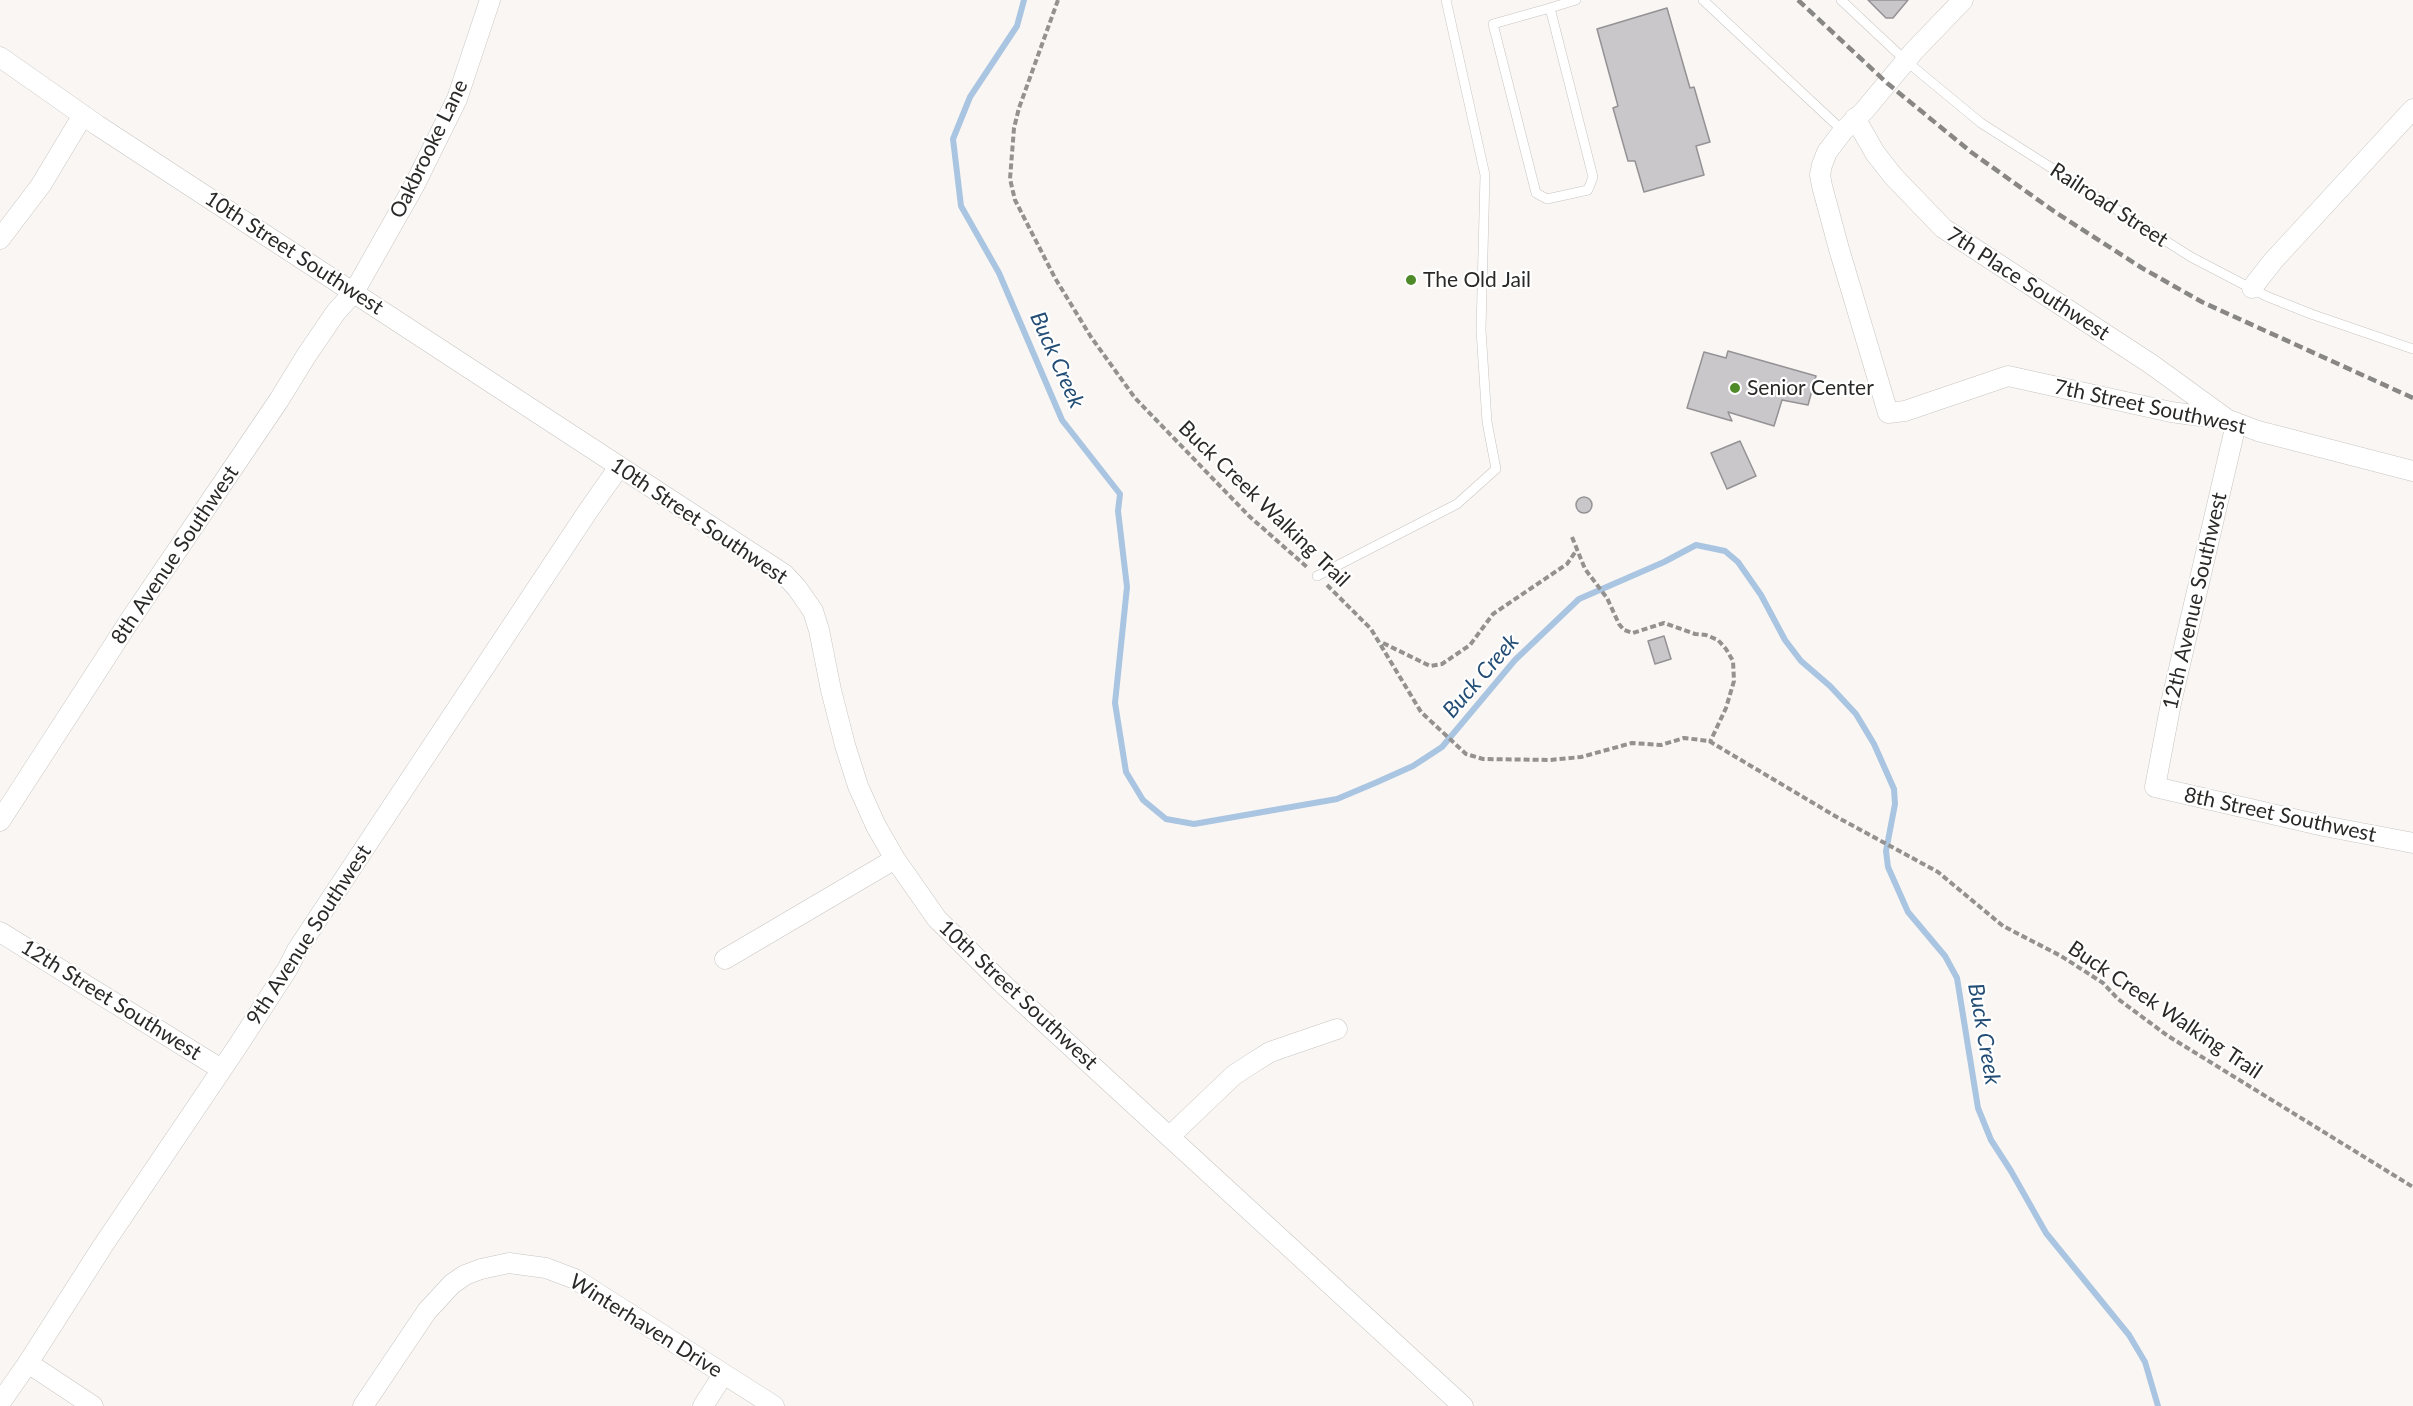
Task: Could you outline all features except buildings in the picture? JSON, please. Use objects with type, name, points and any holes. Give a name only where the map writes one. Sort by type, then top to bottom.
[{"type":"street","name":"Oakbrooke Lane","points":[[354,292],[414,186],[457,99],[490,0]]},
{"type":"street","points":[[1849,125],[1963,0]]},
{"type":"street","name":"10th Street Southwest","points":[[0,57],[83,115],[784,574],[806,599],[819,630],[831,690],[855,776],[876,826],[895,859],[937,919],[961,944],[1463,1406]]},
{"type":"street","points":[[2252,288],[2273,261],[2413,109]]},
{"type":"street","points":[[0,240],[41,185],[83,115]]},
{"type":"street","name":"7th Street Southwest","points":[[1849,125],[1827,152],[1820,175],[1839,249],[1888,413],[1905,411],[2008,376],[2171,412],[2232,422],[2317,447],[2413,471]]},
{"type":"street","name":"7th Place Southwest","points":[[1849,125],[1943,228],[2151,364],[2232,422]]},
{"type":"street","name":"8th Avenue Southwest","points":[[0,821],[132,617],[279,400],[306,356],[336,312],[354,292]]},
{"type":"street","name":"12th Avenue Southwest","points":[[2156,779],[2232,422]]},
{"type":"street","name":"9th Avenue Southwest","points":[[0,1403],[288,968],[297,950],[619,467]]},
{"type":"street","name":"8th Street Southwest","points":[[2156,779],[2155,787],[2324,826],[2413,843]]},
{"type":"street","points":[[725,959],[895,859]]},
{"type":"street","name":"12th Street Southwest","points":[[0,932],[221,1069]]},
{"type":"street","points":[[1170,1136],[1234,1075],[1251,1064],[1270,1052],[1337,1029]]},
{"type":"street","name":"Winterhaven Drive","points":[[363,1406],[427,1311],[452,1284],[465,1275],[481,1269],[509,1263],[546,1268],[575,1279],[774,1406]]},
{"type":"street","points":[[28,1363],[93,1406]]},
{"type":"street","points":[[703,1406],[723,1374]]},
{"type":"lane","points":[[1317,576],[1457,504],[1496,469],[1487,422],[1481,330],[1485,175],[1446,0]]},
{"type":"lane","points":[[1551,8],[1593,177],[1588,190],[1547,200],[1536,193],[1493,24],[1576,0]]},
{"type":"lane","points":[[1703,0],[1849,125]]},
{"type":"lane","name":"Railroad Street","points":[[1841,0],[1906,61],[1981,123],[2181,251],[2252,288],[2311,314],[2413,349]]},
{"type":"path","name":"Buck Creek Walking Trail","points":[[1058,0],[1019,108],[1014,129],[1010,179],[1015,200],[1055,278],[1091,337],[1135,398],[1249,516],[1355,613],[1381,642],[1421,712],[1466,754],[1483,759],[1581,758],[1632,743],[1661,745],[1684,738],[1710,742],[1935,870],[2003,926],[2103,983],[2118,999],[2168,1036],[2413,1187]]},
{"type":"path","points":[[1572,537],[1585,569],[1607,598],[1624,630],[1633,633],[1664,623],[1718,640],[1726,649],[1733,661],[1734,681],[1726,708],[1710,742]]},
{"type":"path","points":[[1381,642],[1430,666],[1442,664],[1470,645],[1493,614],[1567,564],[1576,551]]},
{"type":"waterway","name":"Buck Creek","points":[[1024,0],[1017,26],[970,97],[953,139],[961,206],[999,273],[1062,420],[1120,494],[1118,511],[1127,587],[1115,703],[1126,772],[1143,800],[1166,819],[1194,824],[1337,799],[1375,783],[1413,766],[1442,747],[1515,660],[1579,599],[1664,562],[1696,545],[1725,551],[1738,562],[1761,595],[1785,640],[1801,661],[1830,686],[1856,714],[1874,744],[1894,789],[1895,804],[1886,851],[1888,867],[1908,912],[1945,956],[1957,978],[1978,1108],[1991,1140],[2046,1233],[2129,1335],[2145,1362],[2158,1406]]},
{"type":"railway","points":[[1798,0],[1887,83],[1971,152],[2055,212],[2142,268],[2202,302],[2413,398]]},
{"type":"place","name":"The Old Jail","points":[[1411,280]]},
{"type":"place","name":"Senior Center","points":[[1735,388]]}]
